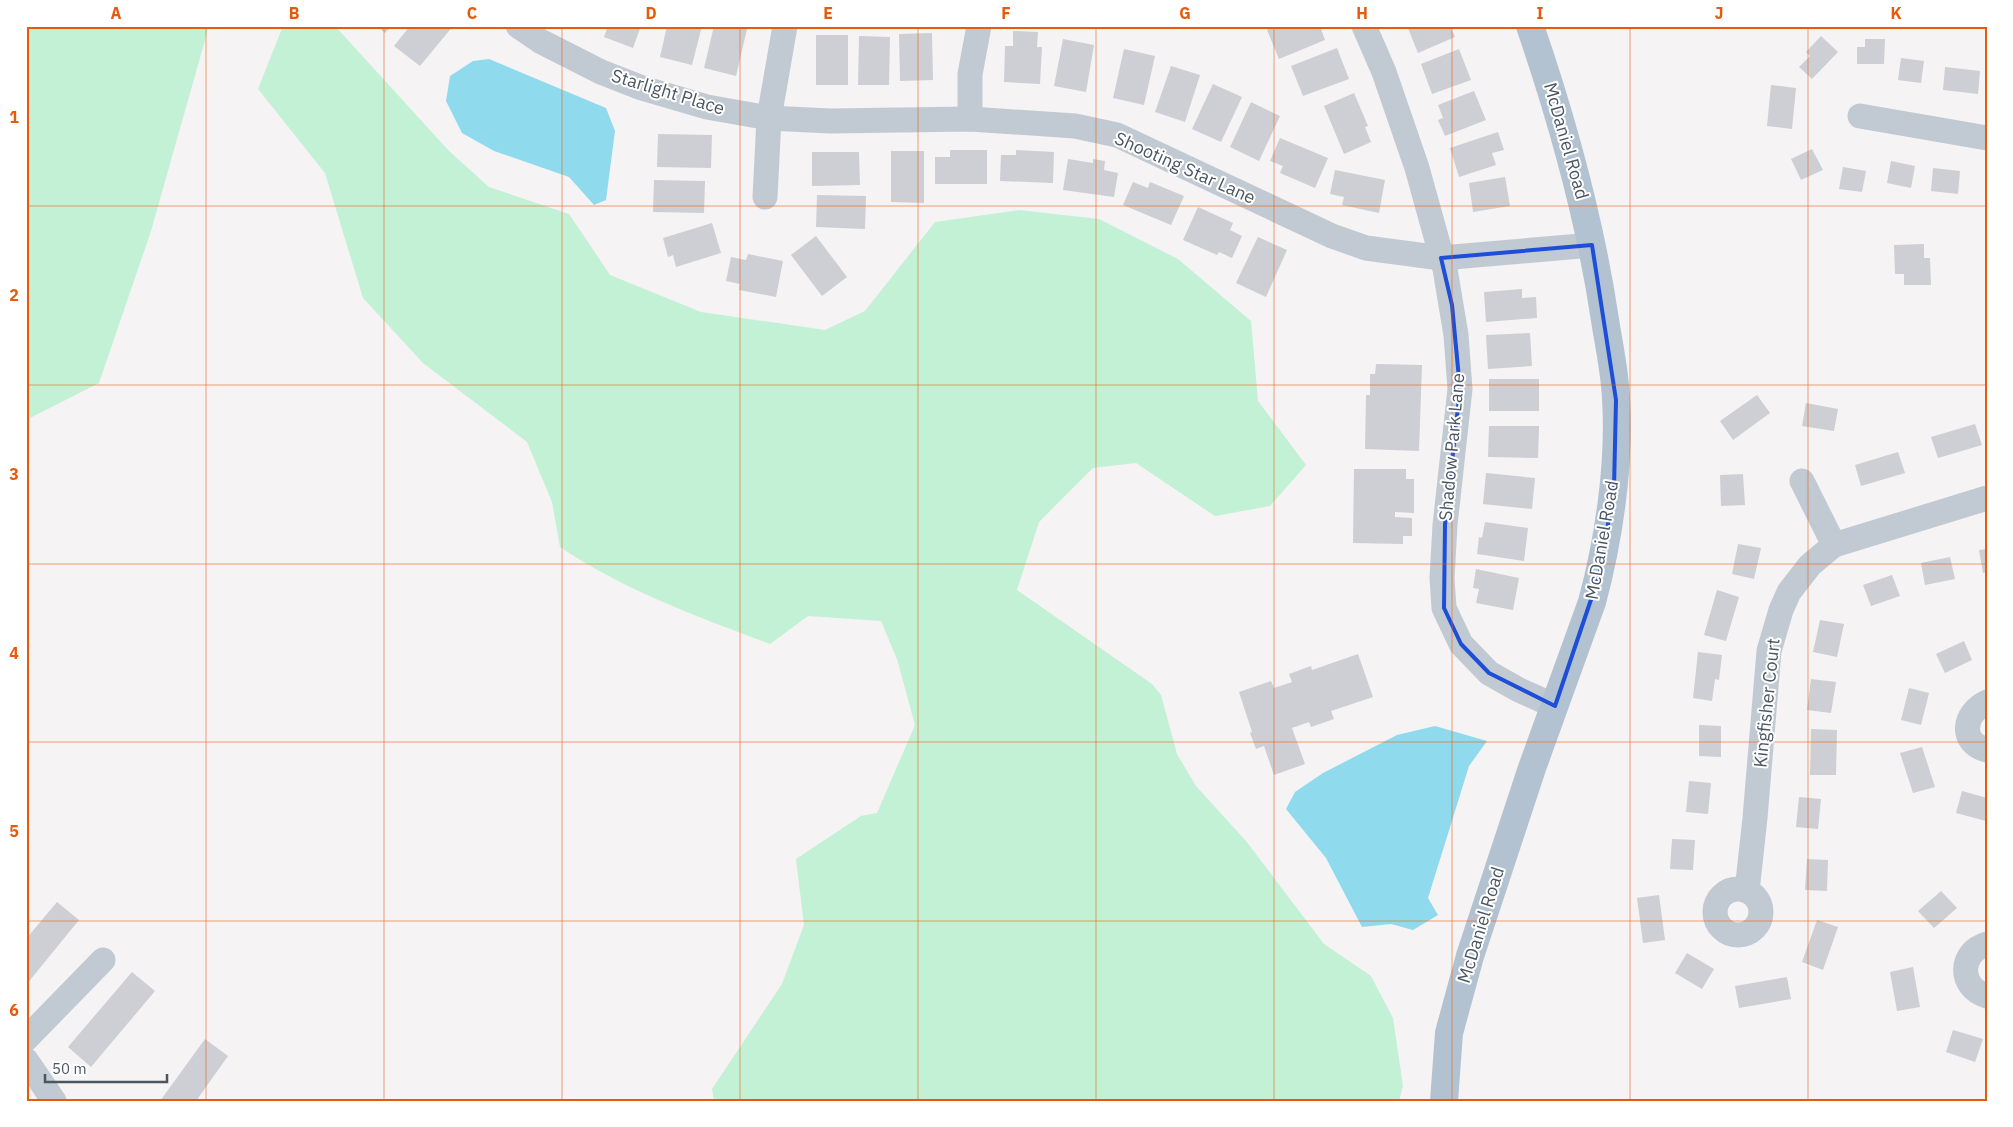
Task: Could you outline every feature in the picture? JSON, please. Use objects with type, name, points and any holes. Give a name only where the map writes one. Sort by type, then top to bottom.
[{"type":"main road","name":"McDaniel Road","points":[[1444,1101],[1449,1033],[1470,956],[1600,573],[1614,488],[1616,400],[1601,288],[1584,207],[1556,100],[1530,26]]},
{"type":"street","name":"Starlight Place","points":[[518,26],[540,41],[600,72],[642,88],[707,107],[769,118]]},
{"type":"street","points":[[764,197],[769,118],[786,26]]},
{"type":"street","points":[[970,119],[970,74],[979,26]]},
{"type":"street","name":"Shadow Park Lane","points":[[1364,26],[1384,72],[1409,141],[1437,237],[1452,305],[1460,389],[1445,525],[1442,578],[1444,608],[1461,644],[1484,669],[1500,680],[1555,706]]},
{"type":"street","points":[[1860,116],[1987,138]]},
{"type":"street","name":"Shooting Star Lane","points":[[769,118],[830,121],[970,119],[1075,126],[1117,135],[1332,236],[1366,248],[1441,258],[1592,245]]},
{"type":"street","points":[[1802,481],[1834,545]]},
{"type":"street","name":"Kingfisher Court","points":[[1747,891],[1769,651],[1778,617],[1789,592],[1810,565],[1834,545],[1987,498]]},
{"type":"street","points":[[1987,702],[1977,707],[1971,713],[1968,723],[1968,734],[1973,743],[1981,749],[1987,750]]},
{"type":"street","points":[[1987,944],[1973,951],[1968,959],[1966,975],[1971,988],[1987,996]]},
{"type":"street","points":[[26,1039],[103,960]]},
{"type":"street","points":[[26,1060],[54,1101]]},
{"type":"highlighted area","points":[[1592,245],[1616,400],[1614,488],[1600,573],[1555,706],[1489,673],[1461,644],[1444,608],[1445,525],[1460,389],[1452,305],[1441,258]]},
{"type":"green space","points":[[26,26],[209,26],[151,231],[99,383],[26,420]]},
{"type":"green space","points":[[283,26],[335,26],[449,151],[489,187],[569,214],[610,275],[701,312],[825,330],[865,311],[935,222],[1019,210],[1099,219],[1178,259],[1251,321],[1258,401],[1306,465],[1270,506],[1215,516],[1136,463],[1093,468],[1039,522],[1017,590],[1152,684],[1161,695],[1177,754],[1196,786],[1246,841],[1324,944],[1371,976],[1393,1018],[1403,1086],[1399,1101],[714,1101],[712,1089],[782,984],[804,925],[796,859],[861,816],[877,813],[915,725],[897,659],[881,621],[808,616],[770,644],[662,602],[584,562],[560,547],[552,502],[527,442],[423,363],[363,298],[325,173],[258,89]]},
{"type":"water","points":[[489,59],[606,108],[615,131],[606,200],[594,205],[569,177],[494,151],[462,133],[446,101],[450,76],[473,61]]},
{"type":"water","points":[[1435,726],[1487,741],[1469,766],[1428,898],[1438,915],[1413,930],[1391,924],[1362,927],[1326,858],[1286,809],[1295,792],[1323,773],[1397,735]]},
{"type":"building","points":[[377,26],[392,26],[385,33]]},
{"type":"building","points":[[410,26],[453,26],[420,66],[394,46]]},
{"type":"building","points":[[608,26],[641,26],[633,48],[604,37]]},
{"type":"building","points":[[667,26],[702,26],[692,65],[660,57]]},
{"type":"building","points":[[714,26],[734,26],[747,29],[736,76],[704,68]]},
{"type":"building","points":[[1275,26],[1320,26],[1325,40],[1279,59],[1267,30]]},
{"type":"building","points":[[1407,26],[1450,26],[1455,37],[1418,53]]},
{"type":"building","points":[[1013,31],[1038,32],[1037,47],[1042,47],[1040,84],[1004,82],[1005,46],[1013,46]]},
{"type":"building","points":[[932,33],[933,80],[900,81],[899,34]]},
{"type":"building","points":[[816,35],[848,35],[848,85],[816,85]]},
{"type":"building","points":[[859,36],[890,37],[889,85],[858,85]]},
{"type":"building","points":[[1821,36],[1838,52],[1812,79],[1799,67],[1810,56],[1806,52]]},
{"type":"building","points":[[1063,39],[1094,45],[1086,92],[1054,86]]},
{"type":"building","points":[[1865,39],[1885,39],[1884,64],[1857,64],[1857,47],[1865,47]]},
{"type":"building","points":[[1337,48],[1349,79],[1303,96],[1291,66]]},
{"type":"building","points":[[1124,49],[1155,56],[1144,105],[1113,98]]},
{"type":"building","points":[[1459,49],[1471,80],[1432,94],[1421,64]]},
{"type":"building","points":[[1901,58],[1924,61],[1921,83],[1898,80]]},
{"type":"building","points":[[1171,66],[1200,75],[1185,122],[1155,112]]},
{"type":"building","points":[[1945,67],[1980,71],[1978,94],[1943,90]]},
{"type":"building","points":[[1213,84],[1242,97],[1221,142],[1192,129]]},
{"type":"building","points":[[1771,85],[1796,88],[1792,129],[1767,126]]},
{"type":"building","points":[[1474,91],[1486,120],[1445,136],[1438,120],[1443,118],[1438,105]]},
{"type":"building","points":[[1354,93],[1368,126],[1365,127],[1371,142],[1344,154],[1324,106]]},
{"type":"building","points":[[1251,102],[1280,116],[1259,161],[1230,147]]},
{"type":"building","points":[[1498,132],[1504,150],[1492,153],[1496,165],[1459,177],[1450,148]]},
{"type":"building","points":[[658,134],[712,135],[711,168],[657,167]]},
{"type":"building","points":[[1280,138],[1328,158],[1315,188],[1280,173],[1283,166],[1270,161]]},
{"type":"building","points":[[1812,149],[1823,170],[1801,180],[1791,159]]},
{"type":"building","points":[[950,150],[987,150],[987,184],[935,184],[935,157],[950,157]]},
{"type":"building","points":[[1016,150],[1054,152],[1053,183],[1000,181],[1001,155],[1016,155]]},
{"type":"building","points":[[891,151],[924,151],[924,203],[891,202]]},
{"type":"building","points":[[812,152],[859,152],[860,185],[812,186]]},
{"type":"building","points":[[1068,159],[1093,163],[1093,159],[1105,161],[1104,170],[1118,173],[1114,197],[1063,190]]},
{"type":"building","points":[[1891,161],[1915,166],[1911,188],[1887,183]]},
{"type":"building","points":[[1843,167],[1866,171],[1862,192],[1839,189]]},
{"type":"building","points":[[1933,168],[1960,171],[1958,194],[1931,191]]},
{"type":"building","points":[[1335,170],[1385,180],[1379,213],[1342,205],[1344,197],[1330,194]]},
{"type":"building","points":[[1505,177],[1510,206],[1473,212],[1469,183]]},
{"type":"building","points":[[654,180],[705,181],[704,213],[653,212]]},
{"type":"building","points":[[1133,182],[1148,188],[1150,182],[1184,196],[1171,225],[1123,205]]},
{"type":"building","points":[[817,195],[866,196],[865,229],[816,227]]},
{"type":"building","points":[[1198,207],[1233,223],[1230,230],[1242,236],[1232,258],[1219,252],[1217,255],[1183,240]]},
{"type":"building","points":[[712,223],[721,253],[676,267],[673,255],[668,257],[663,238]]},
{"type":"building","points":[[816,236],[847,277],[822,296],[791,255]]},
{"type":"building","points":[[1258,237],[1287,250],[1266,297],[1236,283]]},
{"type":"building","points":[[1924,244],[1924,258],[1930,258],[1931,285],[1904,285],[1904,274],[1895,274],[1894,245]]},
{"type":"building","points":[[748,254],[783,261],[776,297],[739,290],[740,284],[726,281],[731,257],[746,260]]},
{"type":"building","points":[[1522,289],[1522,298],[1536,297],[1537,318],[1486,322],[1484,292]]},
{"type":"building","points":[[1530,333],[1532,366],[1488,369],[1486,335]]},
{"type":"building","points":[[1376,364],[1422,365],[1419,451],[1365,449],[1366,395],[1370,395],[1370,374],[1375,374]]},
{"type":"building","points":[[1489,379],[1539,379],[1539,411],[1489,411]]},
{"type":"building","points":[[1757,395],[1770,413],[1733,440],[1720,421]]},
{"type":"building","points":[[1806,403],[1838,409],[1834,431],[1802,426]]},
{"type":"building","points":[[1975,424],[1982,445],[1938,458],[1931,437]]},
{"type":"building","points":[[1489,426],[1539,426],[1538,458],[1488,457]]},
{"type":"building","points":[[1898,452],[1905,473],[1861,486],[1855,465]]},
{"type":"building","points":[[1354,469],[1406,469],[1406,479],[1414,479],[1414,513],[1395,512],[1395,517],[1412,518],[1412,536],[1403,536],[1403,544],[1353,543]]},
{"type":"building","points":[[1486,473],[1535,478],[1532,509],[1483,504]]},
{"type":"building","points":[[1743,474],[1745,505],[1721,506],[1720,475]]},
{"type":"building","points":[[1485,522],[1528,528],[1524,561],[1477,554],[1479,537],[1482,538]]},
{"type":"building","points":[[1738,544],[1761,548],[1754,579],[1732,574]]},
{"type":"building","points":[[1987,549],[1987,572],[1983,573],[1979,550]]},
{"type":"building","points":[[1950,557],[1955,579],[1925,585],[1921,563]]},
{"type":"building","points":[[1476,569],[1519,578],[1513,610],[1476,603],[1479,589],[1473,588]]},
{"type":"building","points":[[1892,575],[1900,596],[1871,606],[1863,585]]},
{"type":"building","points":[[1717,590],[1739,597],[1726,641],[1704,635]]},
{"type":"building","points":[[1820,620],[1844,624],[1837,657],[1813,652]]},
{"type":"building","points":[[1964,641],[1972,660],[1945,673],[1936,654]]},
{"type":"building","points":[[1698,652],[1722,655],[1719,680],[1715,679],[1712,701],[1693,698]]},
{"type":"building","points":[[1358,654],[1373,697],[1331,711],[1334,719],[1311,727],[1309,722],[1292,728],[1305,764],[1274,775],[1264,746],[1256,749],[1239,692],[1271,681],[1274,688],[1292,682],[1289,674],[1311,666],[1312,670]]},
{"type":"building","points":[[1811,679],[1836,682],[1831,713],[1807,710]]},
{"type":"building","points":[[1909,688],[1929,693],[1921,725],[1901,720]]},
{"type":"building","points":[[1699,725],[1721,726],[1721,757],[1699,756]]},
{"type":"building","points":[[1811,729],[1837,730],[1836,775],[1810,775]]},
{"type":"building","points":[[1922,747],[1935,787],[1913,793],[1900,753]]},
{"type":"building","points":[[1689,781],[1711,783],[1708,814],[1686,812]]},
{"type":"building","points":[[1962,791],[1987,798],[1986,821],[1956,813]]},
{"type":"building","points":[[1799,797],[1821,799],[1818,829],[1796,827]]},
{"type":"building","points":[[1672,839],[1695,840],[1693,870],[1670,869]]},
{"type":"building","points":[[1807,859],[1828,860],[1827,891],[1805,890]]},
{"type":"building","points":[[1941,891],[1957,908],[1934,928],[1918,911]]},
{"type":"building","points":[[1659,895],[1665,940],[1643,943],[1637,898]]},
{"type":"building","points":[[57,902],[79,920],[26,985],[26,939]]},
{"type":"building","points":[[1817,920],[1838,927],[1823,970],[1802,962]]},
{"type":"building","points":[[1687,953],[1714,969],[1702,989],[1675,973]]},
{"type":"building","points":[[1913,967],[1920,1007],[1897,1011],[1890,972]]},
{"type":"building","points":[[132,972],[155,991],[91,1067],[68,1047]]},
{"type":"building","points":[[1787,977],[1791,999],[1739,1008],[1735,986]]},
{"type":"building","points":[[1953,1030],[1983,1039],[1975,1062],[1946,1052]]},
{"type":"building","points":[[205,1039],[228,1056],[196,1101],[160,1101]]}]
